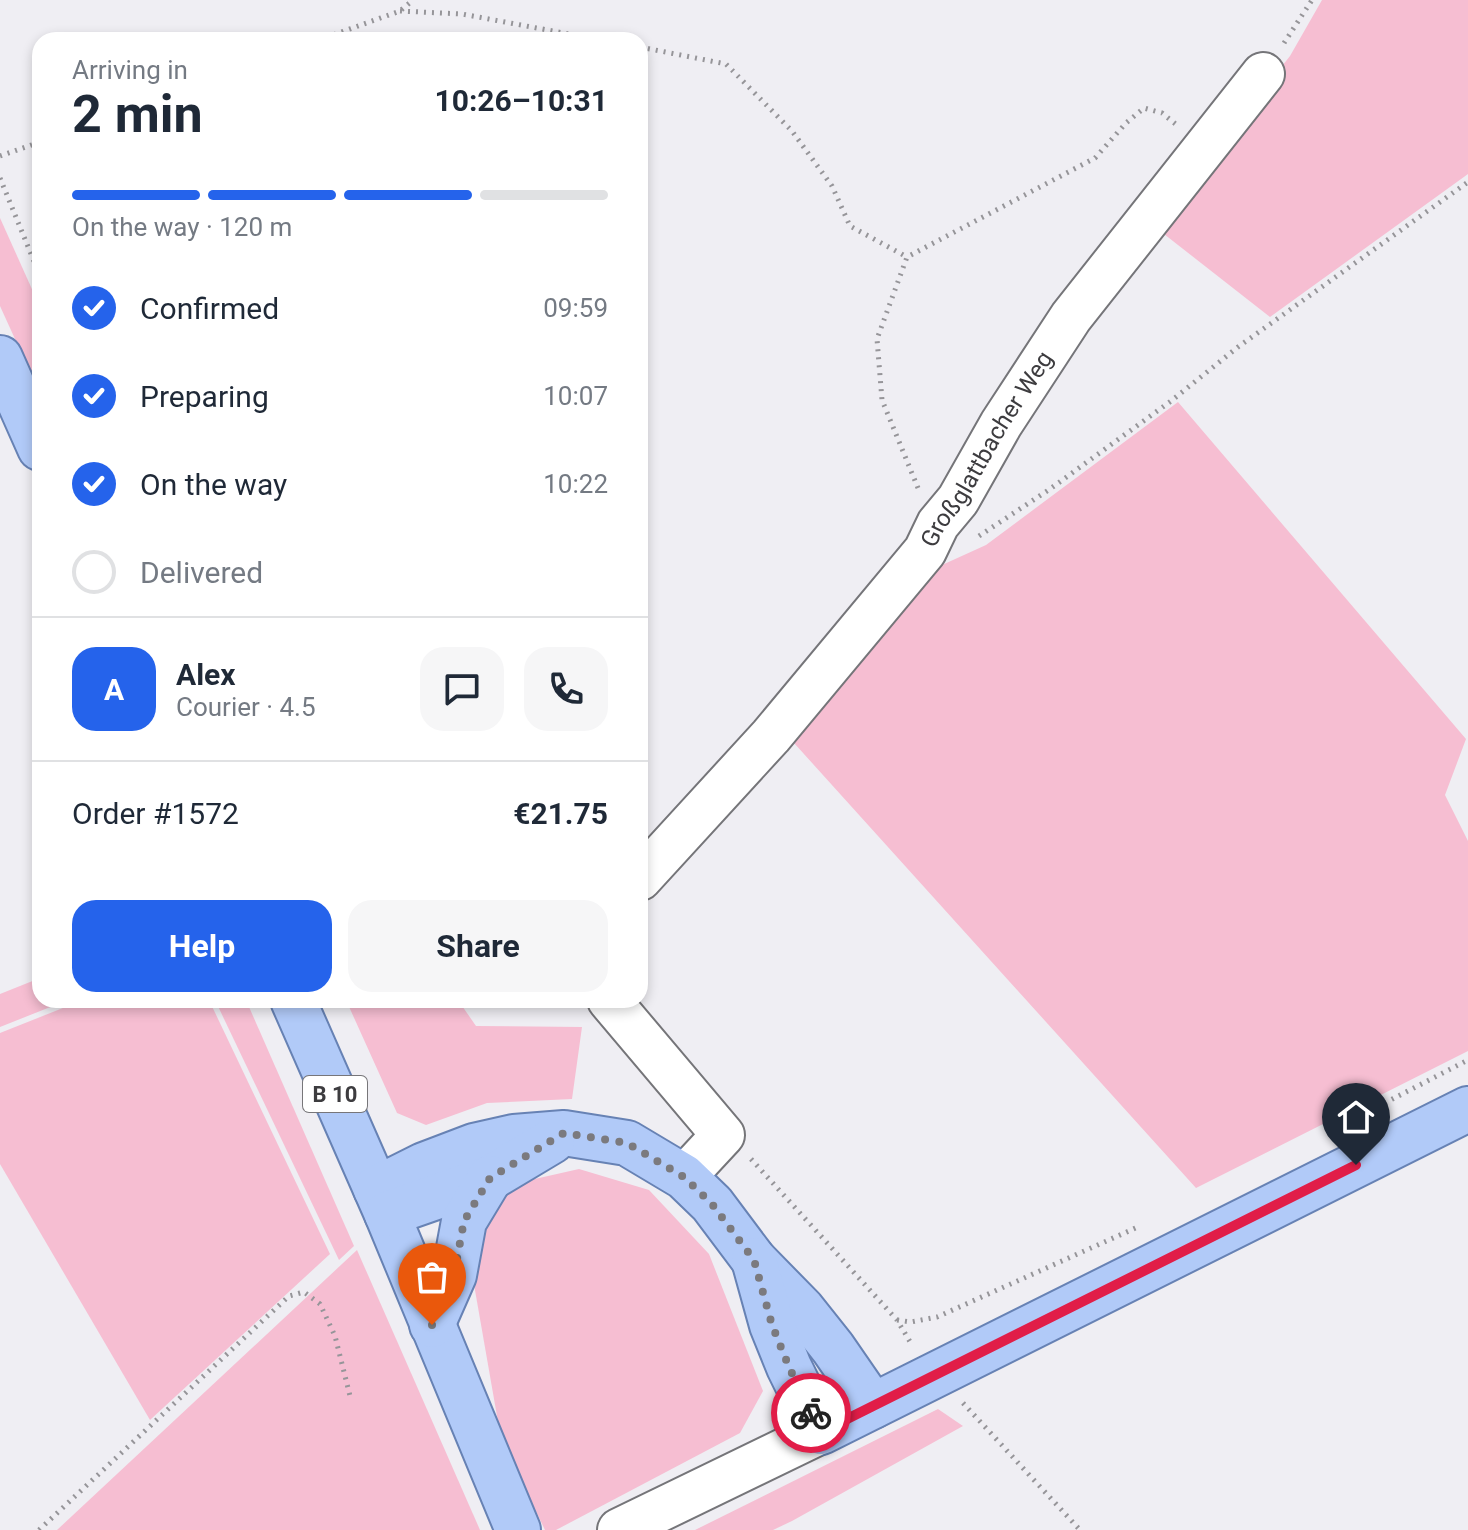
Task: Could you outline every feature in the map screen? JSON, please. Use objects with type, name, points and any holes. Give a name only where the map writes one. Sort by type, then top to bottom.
[{"type":"main road","points":[[0,358],[32,430]]},
{"type":"main road","name":"B 10","points":[[296,1008],[518,1530]]},
{"type":"main road","points":[[754,1260],[772,1325],[821,1432],[873,1406],[928,1365],[1468,1109]]},
{"type":"main road","points":[[381,1202],[490,1178],[564,1133]]},
{"type":"main road","points":[[381,1202],[424,1165],[474,1146],[514,1137],[564,1133],[627,1143],[684,1177],[712,1204],[754,1260],[802,1309],[873,1406]]},
{"type":"main road","points":[[432,1325],[454,1275],[464,1221],[490,1178]]},
{"type":"street","name":"Großglattbacher Weg","points":[[648,870],[771,736],[931,537],[958,500],[1001,424],[1071,317],[1263,74]]},
{"type":"street","points":[[616,1008],[723,1135],[684,1177]]},
{"type":"street","points":[[619,1530],[821,1432]]},
{"type":"path","points":[[341,32],[400,11],[413,0]]},
{"type":"path","points":[[1263,74],[1312,0]]},
{"type":"path","points":[[400,11],[462,14],[558,32]]},
{"type":"path","points":[[648,49],[726,64],[792,131],[832,186],[850,226],[907,257]]},
{"type":"path","points":[[1205,147],[1162,113],[1144,108],[1095,158],[907,257],[877,339],[882,400],[925,504],[934,553],[982,535],[1039,497],[1171,401],[1238,347],[1468,182]]},
{"type":"path","points":[[0,156],[32,145]]},
{"type":"path","points":[[0,178],[32,256]]},
{"type":"path","points":[[1342,1125],[1468,1060]]},
{"type":"path","points":[[753,1161],[897,1320],[928,1365],[1080,1530]]},
{"type":"path","points":[[897,1320],[911,1322],[937,1317],[1146,1223]]},
{"type":"path","points":[[39,1530],[289,1296],[304,1292],[320,1304],[335,1336],[351,1400]]},
{"type":"shaded area","points":[[1322,0],[1468,0],[1468,174],[1270,317],[1155,227],[1290,56]]},
{"type":"shaded area","points":[[0,218],[32,289],[32,376],[0,306]]},
{"type":"shaded area","points":[[1178,402],[1466,739],[1445,795],[1468,841],[1468,1051],[1196,1188],[785,733],[920,575],[986,545]]},
{"type":"shaded area","points":[[32,981],[32,1008],[48,1008],[0,1027],[0,994]]},
{"type":"shaded area","points":[[63,1008],[213,1008],[330,1254],[150,1420],[0,1164],[0,1033]]},
{"type":"shaded area","points":[[219,1008],[250,1008],[354,1246],[339,1260]]},
{"type":"shaded area","points":[[350,1008],[464,1008],[476,1026],[582,1027],[572,1099],[487,1103],[426,1125],[397,1113]]},
{"type":"shaded area","points":[[579,1169],[649,1190],[709,1254],[763,1391],[740,1433],[556,1530],[545,1530],[501,1439],[472,1273],[486,1213],[517,1183]]},
{"type":"shaded area","points":[[357,1250],[480,1530],[57,1530]]},
{"type":"shaded area","points":[[938,1409],[963,1426],[792,1521],[773,1530],[695,1530]]},
{"type":"way so far","points":[[432,1325],[454,1275],[464,1221],[490,1178],[564,1133],[627,1143],[684,1177],[712,1204],[754,1260],[772,1325],[811,1413]]},
{"type":"route","points":[[811,1413],[821,1432],[1356,1165]]}]
